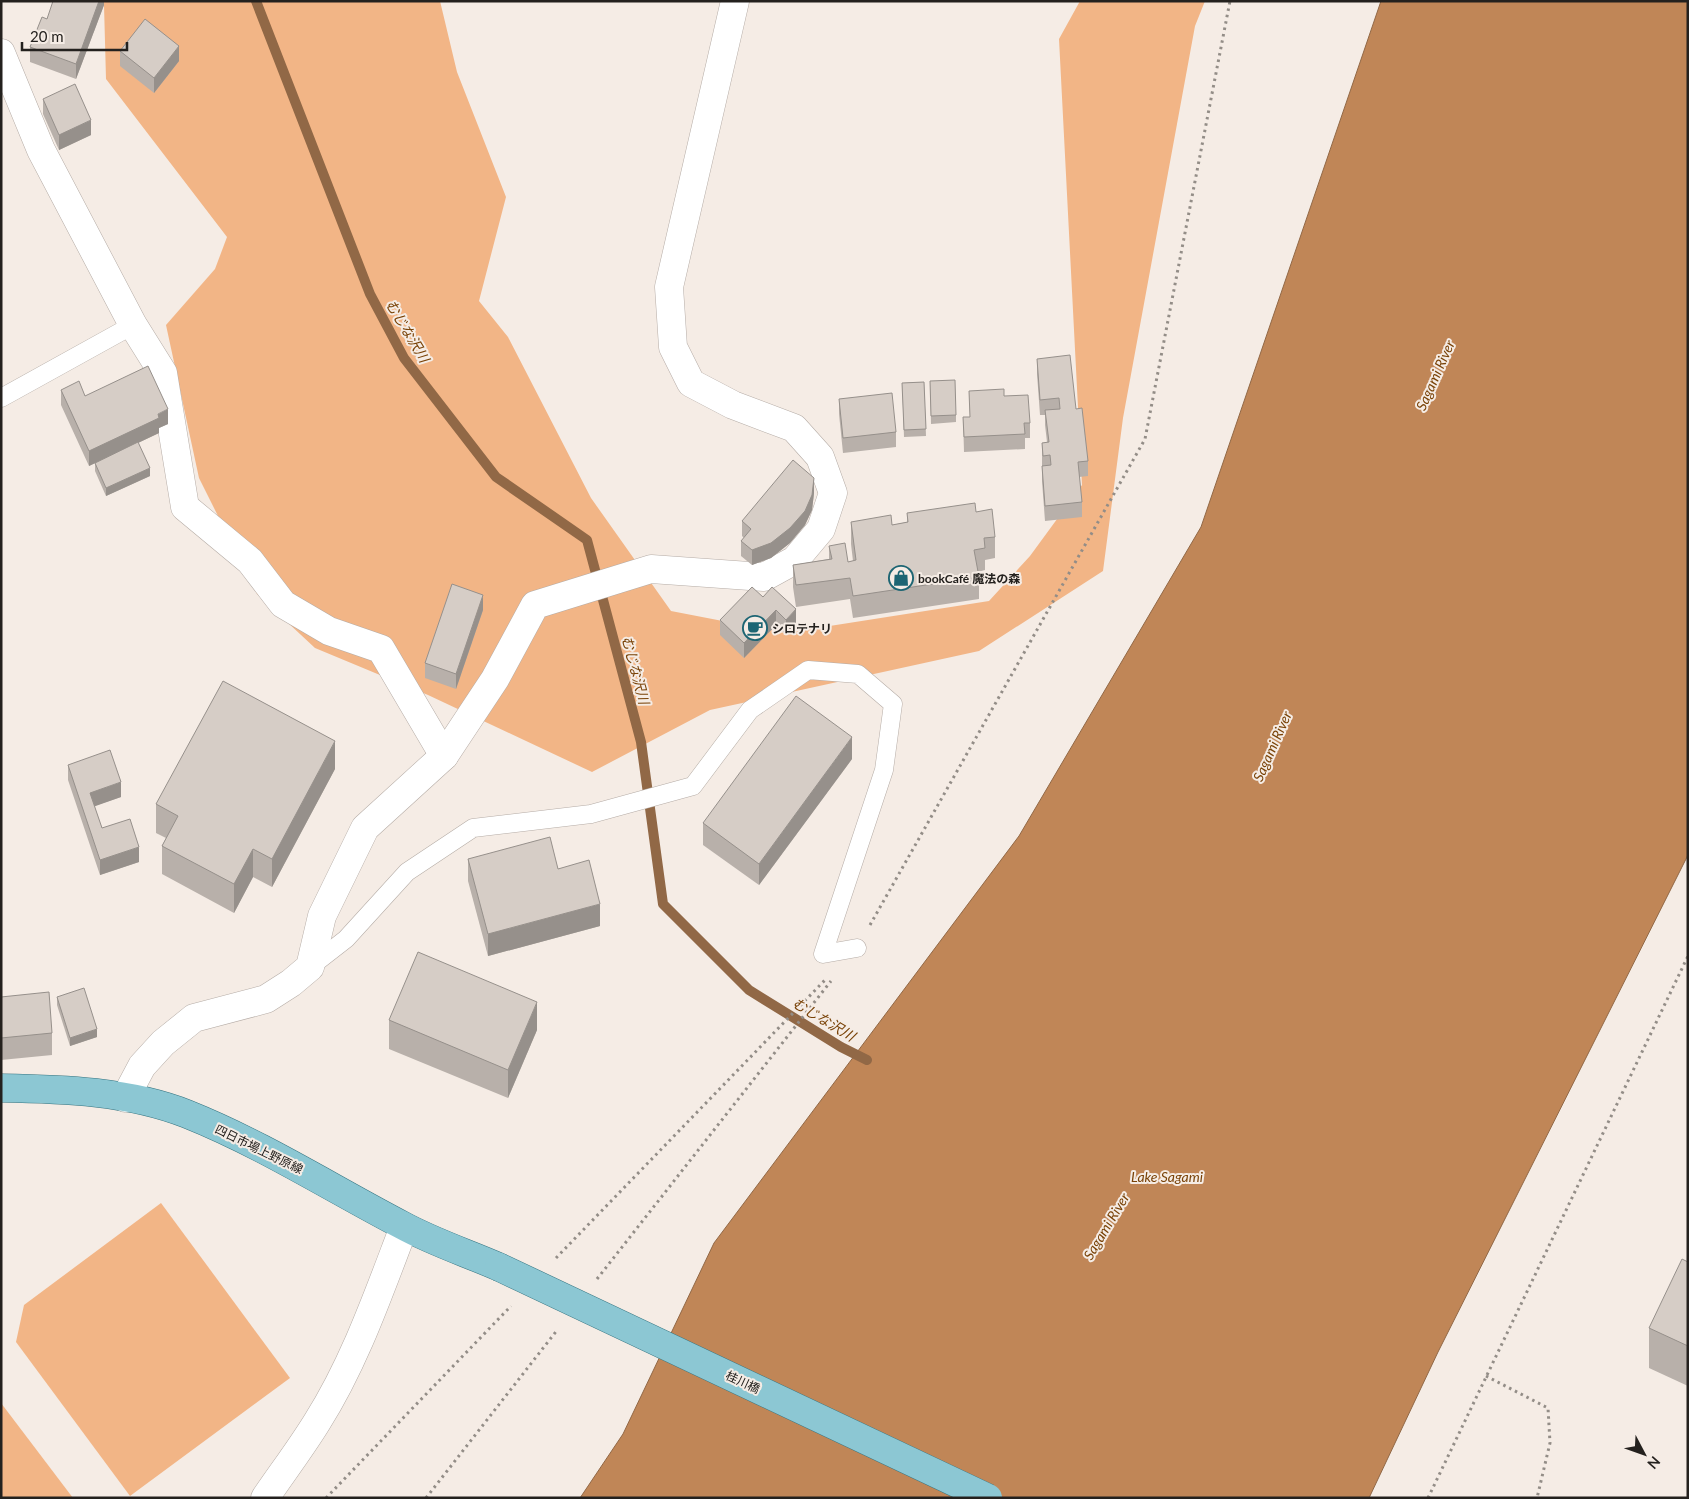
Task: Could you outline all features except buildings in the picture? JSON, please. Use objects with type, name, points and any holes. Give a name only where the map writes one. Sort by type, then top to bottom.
[{"type":"main road","name":"四日市場上野原線","points":[[1,1088],[58,1089],[125,1098],[195,1118],[280,1157],[404,1227],[499,1267]]},
{"type":"main road","name":"桂川橋","points":[[499,1267],[988,1498]]},
{"type":"street","points":[[125,1098],[142,1066],[163,1043],[194,1018],[266,999],[291,983],[310,967],[322,916],[365,828],[444,756],[495,679],[536,606],[651,569],[764,577],[795,560],[821,529],[833,493],[820,457],[794,428],[733,405],[690,383],[673,346],[669,287],[735,1]]},
{"type":"street","points":[[1,53],[41,150],[133,325],[163,373],[185,507],[250,561],[283,604],[329,631],[381,649],[444,756]]},
{"type":"street","points":[[265,1498],[318,1421],[338,1383],[372,1310],[404,1227]]},
{"type":"lane","points":[[1,398],[133,325]]},
{"type":"lane","points":[[310,967],[346,939],[407,872],[473,828],[591,814],[693,786],[750,710],[808,670],[858,674],[893,704],[884,770],[823,954],[856,948]]},
{"type":"path","points":[[591,1287],[856,948],[1145,439],[1230,1]]},
{"type":"path","points":[[555,1260],[856,948]]},
{"type":"path","points":[[1428,1498],[1688,956]]},
{"type":"path","points":[[326,1498],[513,1303]]},
{"type":"path","points":[[426,1498],[560,1326]]},
{"type":"path","points":[[1486,1376],[1548,1408],[1550,1442],[1537,1498]]},
{"type":"shaded area","points":[[102,1],[440,1],[457,72],[506,197],[479,301],[508,337],[591,498],[671,611],[785,633],[989,601],[1030,556],[1082,485],[1059,39],[1080,1],[1205,1],[1195,26],[1123,418],[1103,571],[979,651],[710,710],[592,772],[428,695],[315,648],[257,594],[199,478],[166,325],[215,269],[227,237],[106,79],[104,5]]},
{"type":"shaded area","points":[[161,1203],[290,1378],[130,1496],[16,1342],[24,1305]]},
{"type":"shaded area","points":[[1,1403],[73,1498],[1,1498]]},
{"type":"water","name":"Lake Sagami","points":[[1381,1],[1688,1],[1688,855],[1438,1352],[1369,1498],[580,1498],[623,1434],[714,1243],[1019,836],[1201,527]]},
{"type":"waterway","name":"むじな沢川","points":[[256,1],[370,294],[404,358],[496,477],[587,540],[641,742],[663,904],[749,990],[841,1047],[867,1060]]},
{"type":"place","name":"bookCafé 魔法の森","points":[[901,578]]},
{"type":"place","name":"シロテナリ","points":[[755,628]]},
{"type":"water label","name":"Sagami River","points":[[1435,375]]},
{"type":"water label","name":"Sagami River","points":[[1272,746]]},
{"type":"water label","name":"Sagami River","points":[[1106,1226]]}]
